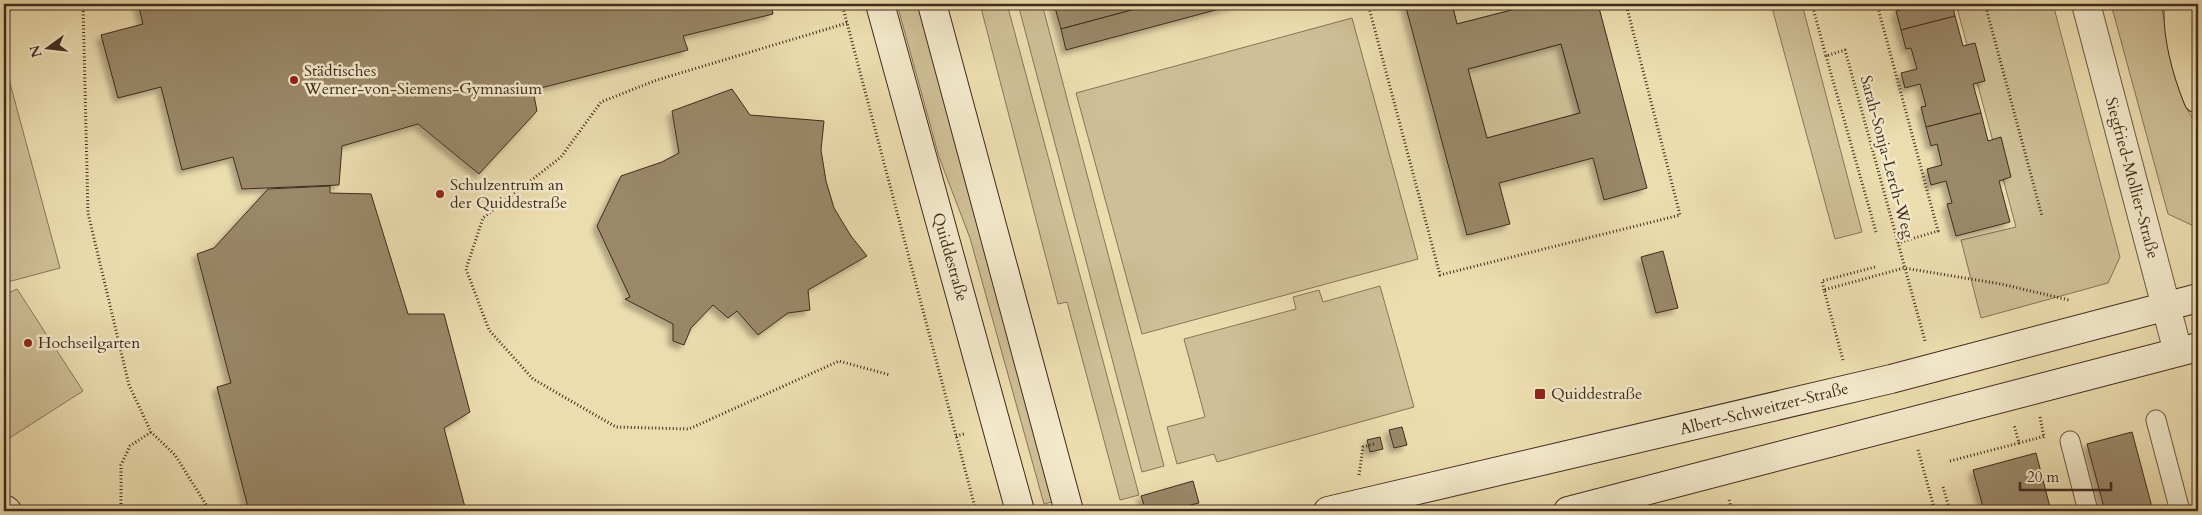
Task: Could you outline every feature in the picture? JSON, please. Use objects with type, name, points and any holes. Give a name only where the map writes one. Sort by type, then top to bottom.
[{"type":"highway","points":[[2179,4],[2182,44],[2190,80],[2198,99]]},
{"type":"main road","name":"Quiddestraße","points":[[880,4],[1020,511]]},
{"type":"main road","points":[[932,4],[1069,511]]},
{"type":"main road","name":"Siegfried-Mollier-Straße","points":[[2086,4],[2166,306],[2188,350]]},
{"type":"main road","name":"Albert-Schweitzer-Straße","points":[[1328,511],[1891,379],[2198,298]]},
{"type":"main road","points":[[1568,511],[2188,350]]},
{"type":"lane","points":[[2156,420],[2180,511]]},
{"type":"lane","points":[[2070,441],[2088,511]]},
{"type":"path","points":[[83,4],[88,214],[128,385],[150,432],[174,455],[210,511]]},
{"type":"path","points":[[842,4],[976,511]]},
{"type":"path","points":[[1368,4],[1440,275],[1680,215],[1626,4]]},
{"type":"path","points":[[1812,4],[1876,232]]},
{"type":"path","points":[[1877,4],[1938,232],[1898,243]]},
{"type":"path","points":[[1985,4],[2042,216]]},
{"type":"path","points":[[847,23],[657,80],[602,102],[561,157],[483,218],[466,268],[489,330],[533,378],[616,427],[689,429],[839,361],[890,375]]},
{"type":"path","name":"Sarah-Sonja-Lerch-Weg","points":[[1826,56],[1845,50],[1925,343]]},
{"type":"path","points":[[1844,363],[1822,282],[1875,267]]},
{"type":"path","points":[[1824,290],[1904,268],[2001,284],[2076,302]]},
{"type":"path","points":[[2013,422],[2019,443]]},
{"type":"path","points":[[121,511],[121,465],[130,446],[150,432]]},
{"type":"path","points":[[956,436],[964,434]]},
{"type":"path","points":[[1950,461],[2052,435]]},
{"type":"path","points":[[1358,482],[1363,448],[1374,444]]},
{"type":"path","points":[[1917,447],[1934,511]]},
{"type":"path","points":[[1943,487],[1950,511]]},
{"type":"path","points":[[1728,497],[1732,511]]},
{"type":"shaded area","points":[[897,4],[923,4],[1055,501],[1044,504],[970,238],[939,157]]},
{"type":"shaded area","points":[[980,4],[1007,4],[1139,495],[1120,500],[1067,302],[1058,304]]},
{"type":"shaded area","points":[[1018,4],[1042,4],[1164,466],[1142,472]]},
{"type":"shaded area","points":[[1452,4],[1535,4],[1457,24]]},
{"type":"shaded area","points":[[1771,4],[1802,4],[1862,232],[1835,239]]},
{"type":"shaded area","points":[[1956,4],[2053,4],[2120,257],[2108,283],[1981,318],[1961,240],[2016,227]]},
{"type":"shaded area","points":[[2111,4],[2161,4],[2171,55],[2188,111],[2198,127],[2198,228],[2168,214]]},
{"type":"shaded area","points":[[1352,18],[1418,259],[1142,334],[1076,93]]},
{"type":"shaded area","points":[[1561,44],[1580,113],[1487,138],[1468,69]]},
{"type":"shaded area","points":[[4,61],[60,268],[4,283]]},
{"type":"shaded area","points":[[1380,286],[1414,407],[1217,462],[1214,454],[1177,464],[1167,427],[1205,417],[1184,339],[1296,309],[1293,297],[1319,290],[1323,302]]},
{"type":"shaded area","name":"Hochseilgarten","points":[[17,289],[83,391],[8,439],[4,432],[4,295]]},
{"type":"building","points":[[138,4],[771,4],[773,14],[683,36],[688,50],[533,90],[537,111],[479,174],[418,124],[342,146],[339,185],[242,189],[233,157],[182,170],[161,87],[118,98],[101,35],[143,24]]},
{"type":"building","points":[[1054,4],[1154,4],[1061,29]]},
{"type":"building","points":[[1154,4],[1238,4],[1066,50],[1061,29]]},
{"type":"building","points":[[1405,4],[1452,4],[1457,24],[1535,4],[1598,4],[1647,188],[1604,200],[1593,158],[1499,183],[1510,224],[1467,235]],"holes":[[[1561,44],[1580,113],[1487,138],[1468,69]]]},
{"type":"building","points":[[1899,4],[1952,4],[1955,16],[1901,30],[1896,11],[1900,10]]},
{"type":"building","points":[[1955,16],[1963,46],[1975,43],[1985,81],[1973,84],[1981,113],[1926,127],[1921,107],[1926,106],[1920,84],[1905,88],[1901,73],[1917,69],[1911,48],[1906,49],[1901,30]]},
{"type":"building","points":[[732,89],[750,115],[824,121],[821,150],[826,181],[834,208],[851,236],[867,256],[808,290],[810,310],[788,313],[758,335],[737,311],[728,318],[713,305],[691,328],[684,345],[673,341],[673,324],[625,299],[630,297],[597,226],[621,176],[662,162],[679,153],[672,111]]},
{"type":"building","points":[[1981,113],[1988,141],[2001,137],[2011,177],[1999,181],[2010,222],[1956,236],[1947,204],[1952,203],[1946,181],[1931,185],[1927,169],[1942,165],[1937,144],[1931,146],[1926,127]]},
{"type":"building","points":[[330,186],[330,193],[371,194],[408,314],[444,314],[470,412],[444,428],[466,511],[249,511],[217,387],[231,383],[197,254],[214,248],[268,189]]},
{"type":"building","points":[[1663,251],[1678,308],[1656,313],[1641,257]]},
{"type":"building","points":[[1402,427],[1407,445],[1394,448],[1389,430]]},
{"type":"building","points":[[2132,432],[2153,511],[2105,511],[2087,444]]},
{"type":"building","points":[[1380,437],[1383,449],[1370,452],[1367,440]]},
{"type":"building","points":[[2036,453],[2051,511],[1984,511],[1973,470]]},
{"type":"building","points":[[1193,481],[1199,503],[1167,511],[1146,511],[1141,496]]},
{"type":"place","name":"Städtisches Werner-von-Siemens-Gymnasium","points":[[294,80]]},
{"type":"place","name":"Schulzentrum an der Quiddestraße","points":[[440,194]]},
{"type":"place","name":"Hochseilgarten","points":[[28,343]]},
{"type":"place","name":"Quiddestraße","points":[[1540,394]]}]
